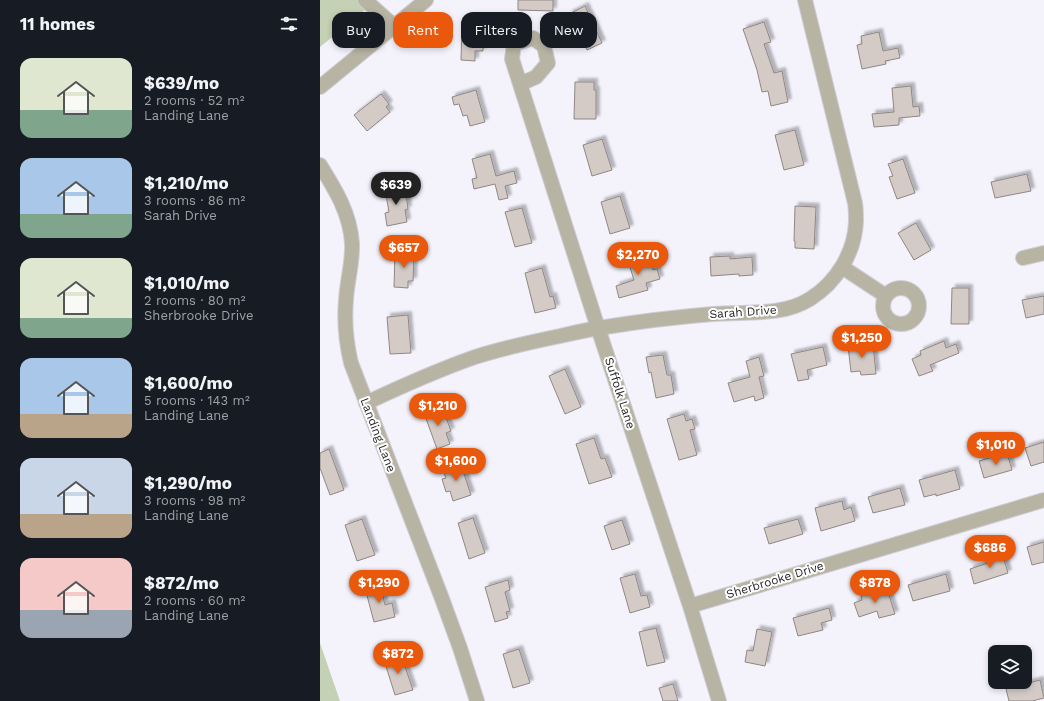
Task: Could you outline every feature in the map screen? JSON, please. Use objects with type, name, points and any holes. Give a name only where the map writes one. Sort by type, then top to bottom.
[{"type":"street","points":[[365,0],[393,25]]},
{"type":"street","points":[[411,12],[426,0]]},
{"type":"street","name":"Sarah Drive","points":[[366,403],[431,374],[475,357],[520,344],[598,328],[687,316],[777,312],[810,299],[824,289],[833,280],[849,254],[854,238],[856,221],[855,203],[805,0]]},
{"type":"street","points":[[320,87],[393,27]]},
{"type":"street","name":"Suffolk Lane","points":[[520,84],[536,77],[548,63],[544,46],[533,38],[514,44],[512,59],[598,328],[690,606],[719,701]]},
{"type":"street","name":"Landing Lane","points":[[320,165],[335,189],[343,205],[349,223],[352,243],[352,262],[346,299],[345,321],[346,342],[350,363],[441,596],[460,648],[476,701]]},
{"type":"street","points":[[1023,258],[1044,252]]},
{"type":"street","points":[[842,267],[886,296]]},
{"type":"street","name":"Sherbrooke Drive","points":[[690,606],[1044,500]]},
{"type":"green space","points":[[320,0],[377,0],[362,12],[332,12],[332,37],[320,47]]},
{"type":"green space","points":[[320,643],[340,701],[320,701]]},
{"type":"building","points":[[518,0],[553,0],[553,11],[518,10]]},
{"type":"building","points":[[585,6],[588,12],[573,12]]},
{"type":"building","points":[[764,22],[771,42],[764,44],[774,73],[782,71],[788,102],[771,106],[768,91],[762,92],[757,70],[743,29]]},
{"type":"building","points":[[597,32],[602,43],[597,45]]},
{"type":"building","points":[[879,32],[883,51],[898,48],[900,58],[885,61],[886,64],[862,69],[857,45],[862,44],[861,36]]},
{"type":"building","points":[[461,48],[483,48],[483,51],[475,51],[475,61],[461,60]]},
{"type":"building","points":[[575,82],[594,82],[594,90],[596,90],[596,119],[574,119]]},
{"type":"building","points":[[911,86],[913,107],[919,106],[920,116],[899,118],[899,125],[874,127],[872,114],[894,112],[892,88]]},
{"type":"building","points":[[476,90],[485,122],[470,126],[467,115],[463,116],[459,104],[454,105],[452,97]]},
{"type":"building","points":[[381,94],[389,104],[386,107],[390,112],[367,131],[354,115]]},
{"type":"building","points":[[795,130],[804,165],[784,170],[775,135]]},
{"type":"building","points":[[602,139],[612,170],[592,176],[583,145]]},
{"type":"building","points":[[490,154],[496,176],[514,171],[517,183],[505,186],[508,198],[499,200],[495,184],[474,189],[472,179],[477,178],[472,159]]},
{"type":"building","points":[[903,159],[915,193],[897,199],[889,177],[893,176],[888,164]]},
{"type":"building","points":[[1027,174],[1031,191],[995,198],[991,182]]},
{"type":"building","points":[[400,186],[401,194],[406,193],[408,209],[405,210],[407,222],[387,226],[385,213],[389,212],[385,189]]},
{"type":"building","points":[[620,196],[630,228],[610,234],[601,202]]},
{"type":"building","points":[[795,206],[816,207],[814,249],[795,248]]},
{"type":"building","points":[[522,208],[532,243],[515,247],[505,212]]},
{"type":"building","points":[[916,223],[931,250],[914,260],[898,233]]},
{"type":"building","points":[[395,252],[414,253],[413,281],[408,281],[408,288],[394,287]]},
{"type":"building","points":[[646,252],[650,266],[653,270],[657,269],[660,279],[646,283],[648,290],[619,298],[616,286],[634,280],[627,258]]},
{"type":"building","points":[[730,256],[730,259],[752,257],[753,275],[739,276],[739,274],[711,276],[710,257]]},
{"type":"building","points":[[542,268],[550,297],[553,296],[556,308],[535,313],[525,273]]},
{"type":"building","points":[[952,288],[969,288],[969,324],[951,324]]},
{"type":"building","points":[[1044,296],[1044,314],[1026,318],[1022,300]]},
{"type":"building","points":[[408,315],[411,353],[390,354],[387,317]]},
{"type":"building","points":[[944,341],[946,348],[956,344],[959,353],[930,365],[933,371],[919,376],[912,359],[921,355],[920,351]]},
{"type":"building","points":[[873,344],[876,374],[861,375],[860,371],[851,372],[848,346]]},
{"type":"building","points":[[823,347],[827,365],[807,370],[809,379],[798,381],[791,354]]},
{"type":"building","points":[[663,355],[667,375],[671,375],[674,394],[656,398],[651,372],[649,373],[646,357]]},
{"type":"building","points":[[759,357],[764,376],[759,377],[764,398],[755,401],[754,396],[734,402],[728,383],[750,377],[746,361]]},
{"type":"building","points":[[565,369],[581,407],[565,414],[549,376]]},
{"type":"building","points":[[442,407],[451,431],[446,433],[450,444],[437,449],[424,413]]},
{"type":"building","points":[[684,414],[686,421],[692,419],[695,429],[690,430],[697,455],[679,460],[667,419]]},
{"type":"building","points":[[594,438],[601,459],[605,458],[612,477],[589,484],[576,444]]},
{"type":"building","points":[[1044,442],[1044,462],[1031,466],[1025,448]]},
{"type":"building","points":[[329,449],[344,490],[330,495],[320,468],[320,453]]},
{"type":"building","points":[[1007,453],[1012,470],[984,478],[979,461]]},
{"type":"building","points":[[458,462],[460,468],[462,468],[471,495],[453,501],[450,491],[446,492],[442,479],[446,478],[442,468]]},
{"type":"building","points":[[955,470],[960,489],[936,496],[936,494],[924,497],[919,480]]},
{"type":"building","points":[[900,488],[905,505],[873,513],[868,497]]},
{"type":"building","points":[[842,501],[844,510],[851,507],[855,521],[821,531],[815,508]]},
{"type":"building","points":[[473,518],[485,553],[469,559],[458,523]]},
{"type":"building","points":[[362,519],[375,555],[357,561],[345,525]]},
{"type":"building","points":[[798,519],[803,534],[769,544],[764,528]]},
{"type":"building","points":[[622,520],[630,544],[612,550],[604,526]]},
{"type":"building","points":[[1044,542],[1044,562],[1032,565],[1027,547]]},
{"type":"building","points":[[1002,553],[1008,573],[974,584],[970,569],[991,562],[989,557]]},
{"type":"building","points":[[635,574],[641,596],[647,595],[650,607],[630,613],[620,578]]},
{"type":"building","points":[[946,574],[950,591],[913,601],[908,585]]},
{"type":"building","points":[[508,580],[510,590],[505,592],[510,611],[506,612],[508,618],[495,622],[485,587]]},
{"type":"building","points":[[380,584],[385,605],[392,603],[395,617],[374,622],[365,588]]},
{"type":"building","points":[[887,589],[895,614],[879,618],[877,611],[859,617],[854,603],[862,600],[861,596]]},
{"type":"building","points":[[829,608],[832,620],[821,623],[823,630],[798,636],[793,618]]},
{"type":"building","points":[[656,628],[665,662],[647,666],[639,632]]},
{"type":"building","points":[[757,629],[772,632],[765,666],[745,662],[747,650],[753,651]]},
{"type":"building","points":[[519,649],[530,683],[513,688],[503,654]]},
{"type":"building","points":[[401,655],[413,690],[395,695],[384,660]]},
{"type":"building","points":[[1040,680],[1044,698],[1032,701],[1009,701],[1006,689],[1032,689],[1032,682]]},
{"type":"building","points":[[673,684],[678,701],[663,701],[659,688]]}]
